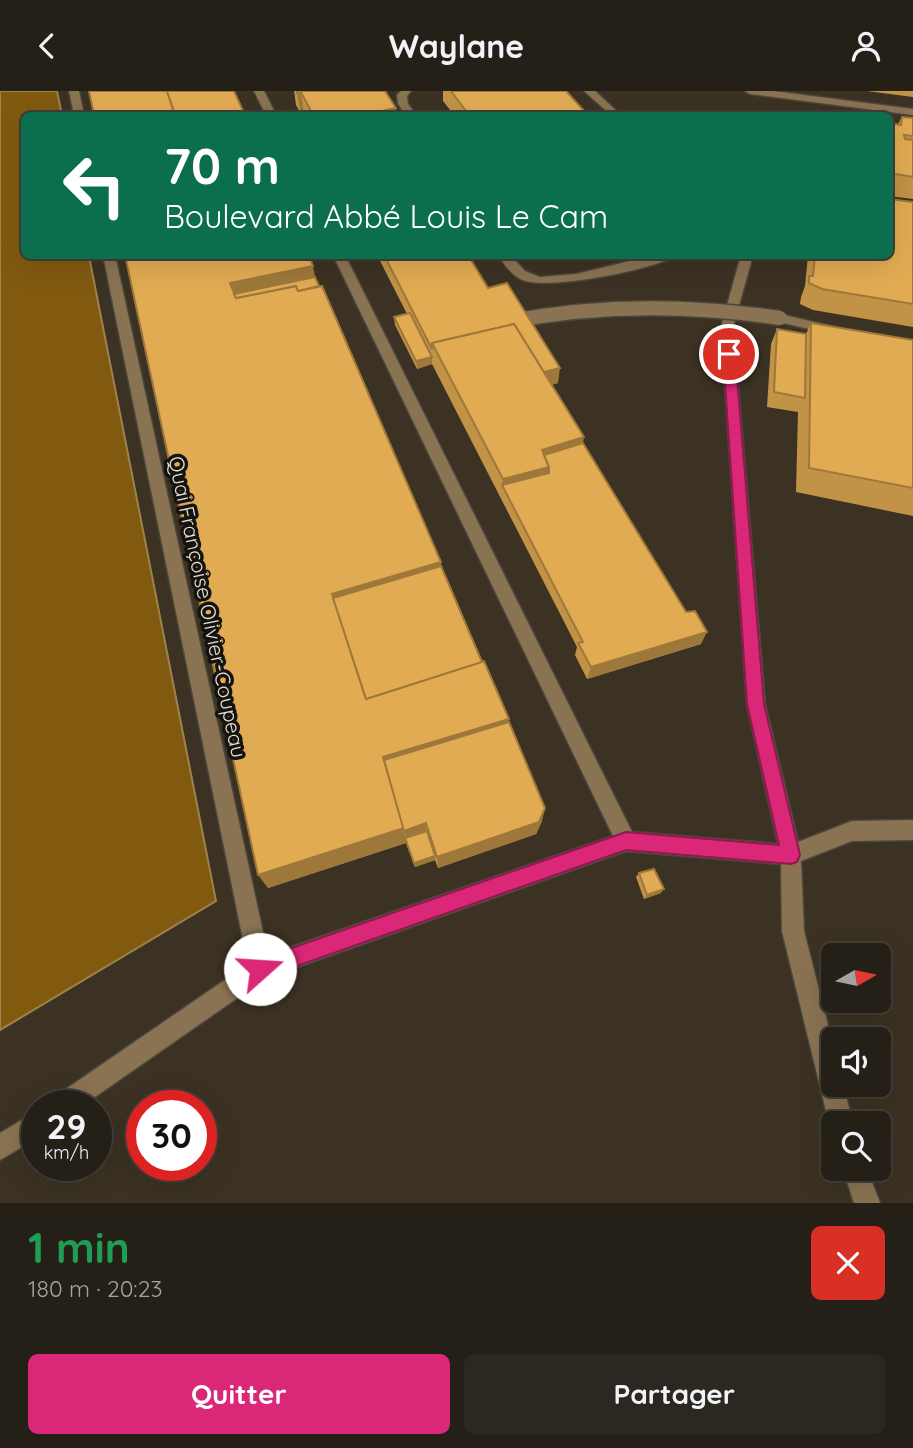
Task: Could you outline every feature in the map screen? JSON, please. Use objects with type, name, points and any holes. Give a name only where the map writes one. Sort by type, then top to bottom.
[{"type":"street","points":[[74,91],[78,112]]},
{"type":"street","points":[[259,91],[270,112]]},
{"type":"street","points":[[406,91],[402,95],[403,104],[409,112]]},
{"type":"street","points":[[589,91],[613,112]]},
{"type":"street","points":[[750,91],[913,112]]},
{"type":"street","name":"Quai Françoise Olivier-Coupeau","points":[[110,259],[260,969]]},
{"type":"street","points":[[341,259],[626,841]]},
{"type":"street","points":[[507,259],[528,278],[554,282],[654,259]]},
{"type":"street","points":[[746,259],[727,327],[756,704],[791,855],[793,930],[838,1111]]},
{"type":"street","points":[[486,327],[557,312],[640,306],[720,309],[780,318],[850,334]]},
{"type":"street","points":[[84,1090],[260,969],[626,841],[791,855],[852,831],[913,830]]},
{"type":"street","points":[[0,1149],[21,1134]]},
{"type":"street","points":[[859,1181],[867,1203]]},
{"type":"shaded area","points":[[0,91],[57,91],[61,112],[21,112],[21,259],[90,259],[216,901],[0,1030]]},
{"type":"shaded area","points":[[57,91],[913,91],[913,1203],[0,1203],[0,1030],[216,901],[90,259],[893,259],[893,112],[61,112]]},
{"type":"building","points":[[89,91],[167,91],[174,112],[93,112]]},
{"type":"building","points":[[167,91],[234,91],[244,112],[174,112]]},
{"type":"building","points":[[297,91],[385,91],[396,108],[383,112],[311,112],[301,92]]},
{"type":"building","points":[[451,91],[566,91],[585,112],[467,112]]},
{"type":"building","points":[[902,117],[913,118],[913,136],[904,135],[905,139],[913,140],[913,177],[893,174],[893,124],[901,125]]},
{"type":"building","points":[[893,200],[913,202],[913,304],[822,289],[809,283],[809,276],[813,276],[815,259],[893,259]]},
{"type":"building","points":[[126,259],[310,259],[313,266],[230,283],[236,298],[296,286],[298,291],[322,286],[441,562],[332,594],[366,699],[484,661],[509,719],[383,757],[404,828],[258,875]]},
{"type":"building","points":[[386,259],[470,259],[488,288],[507,283],[560,368],[544,372],[514,324],[432,343],[432,349]]},
{"type":"building","points":[[315,277],[319,286],[298,291],[296,286],[236,298],[234,294]]},
{"type":"building","points":[[410,313],[432,357],[416,361],[394,317]]},
{"type":"building","points":[[811,323],[913,340],[913,488],[809,468]]},
{"type":"building","points":[[514,324],[584,437],[542,450],[549,467],[503,479],[432,343]]},
{"type":"building","points":[[777,329],[806,334],[805,398],[774,392]]},
{"type":"building","points":[[583,443],[686,612],[695,611],[707,632],[591,667],[578,643],[583,642],[502,485],[549,473],[544,455]]},
{"type":"building","points":[[441,566],[482,662],[366,699],[333,598]]},
{"type":"building","points":[[509,722],[545,808],[539,822],[437,857],[426,823],[404,831],[384,760]]},
{"type":"building","points":[[427,831],[435,856],[414,863],[405,838]]},
{"type":"building","points":[[654,869],[664,889],[647,895],[639,873]]},
{"type":"route","points":[[260,969],[626,841],[791,855],[756,704],[729,354]]}]
